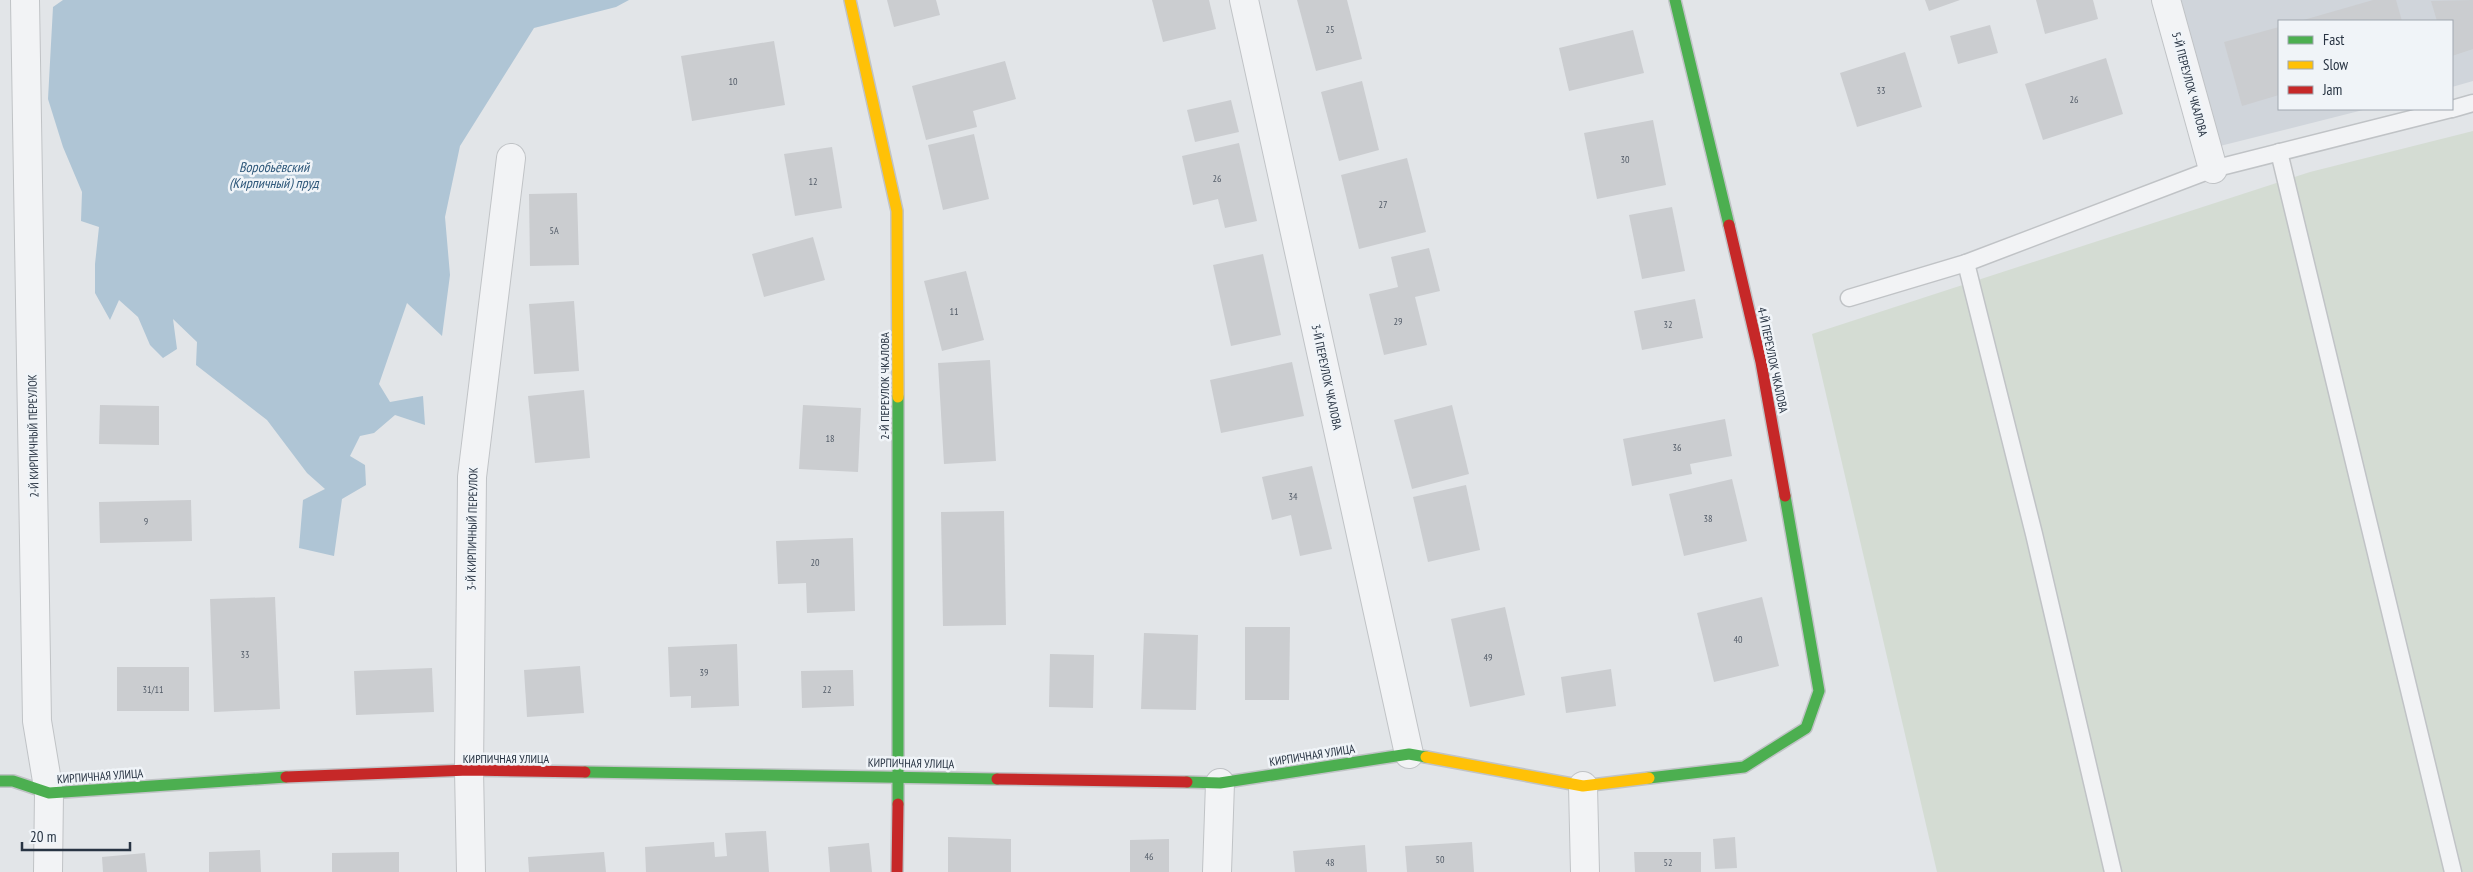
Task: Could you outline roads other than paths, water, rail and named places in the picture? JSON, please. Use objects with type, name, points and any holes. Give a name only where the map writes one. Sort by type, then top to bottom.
[{"type":"street","name":"2-Й КИРПИЧНЫЙ ПЕРЕУЛОК","points":[[25,0],[38,721],[49,793],[48,872]]},
{"type":"street","name":"2-Й ПЕРЕУЛОК ЧКАЛОВА","points":[[850,0],[897,211],[899,776],[897,872]]},
{"type":"street","name":"3-Й ПЕРЕУЛОК ЧКАЛОВА","points":[[1244,0],[1409,754]]},
{"type":"street","name":"4-Й ПЕРЕУЛОК ЧКАЛОВА","points":[[1675,0],[1761,362],[1819,691],[1806,728]]},
{"type":"street","name":"5-Й ПЕРЕУЛОК ЧКАЛОВА","points":[[2166,0],[2213,169]]},
{"type":"street","name":"3-Й КИРПИЧНЫЙ ПЕРЕУЛОК","points":[[471,872],[469,770],[472,477],[511,158]]},
{"type":"street","name":"КИРПИЧНАЯ УЛИЦА","points":[[0,781],[14,781],[49,793],[262,778],[469,770],[1220,783],[1409,754],[1583,786],[1744,767],[1806,728]]},
{"type":"street","points":[[1217,872],[1220,783]]},
{"type":"street","points":[[1583,786],[1584,872]]},
{"type":"lane","points":[[2453,109],[2473,103]]},
{"type":"lane","points":[[1849,298],[1966,262],[2213,169],[2448,110]]},
{"type":"lane","points":[[2279,152],[2453,872]]},
{"type":"lane","points":[[1966,262],[2034,534],[2114,872]]},
{"type":"water","name":"Воробьёвский (Кирпичный) пруд","points":[[63,0],[629,0],[616,7],[534,28],[460,146],[445,217],[450,275],[442,336],[407,303],[379,384],[390,402],[423,396],[425,425],[395,415],[374,433],[360,436],[350,456],[365,465],[366,485],[342,499],[334,556],[299,548],[303,500],[325,489],[307,473],[267,420],[196,365],[197,342],[173,319],[177,349],[163,358],[150,345],[138,317],[119,300],[110,320],[95,293],[95,264],[99,227],[81,221],[82,192],[63,147],[48,99],[53,7]]}]
